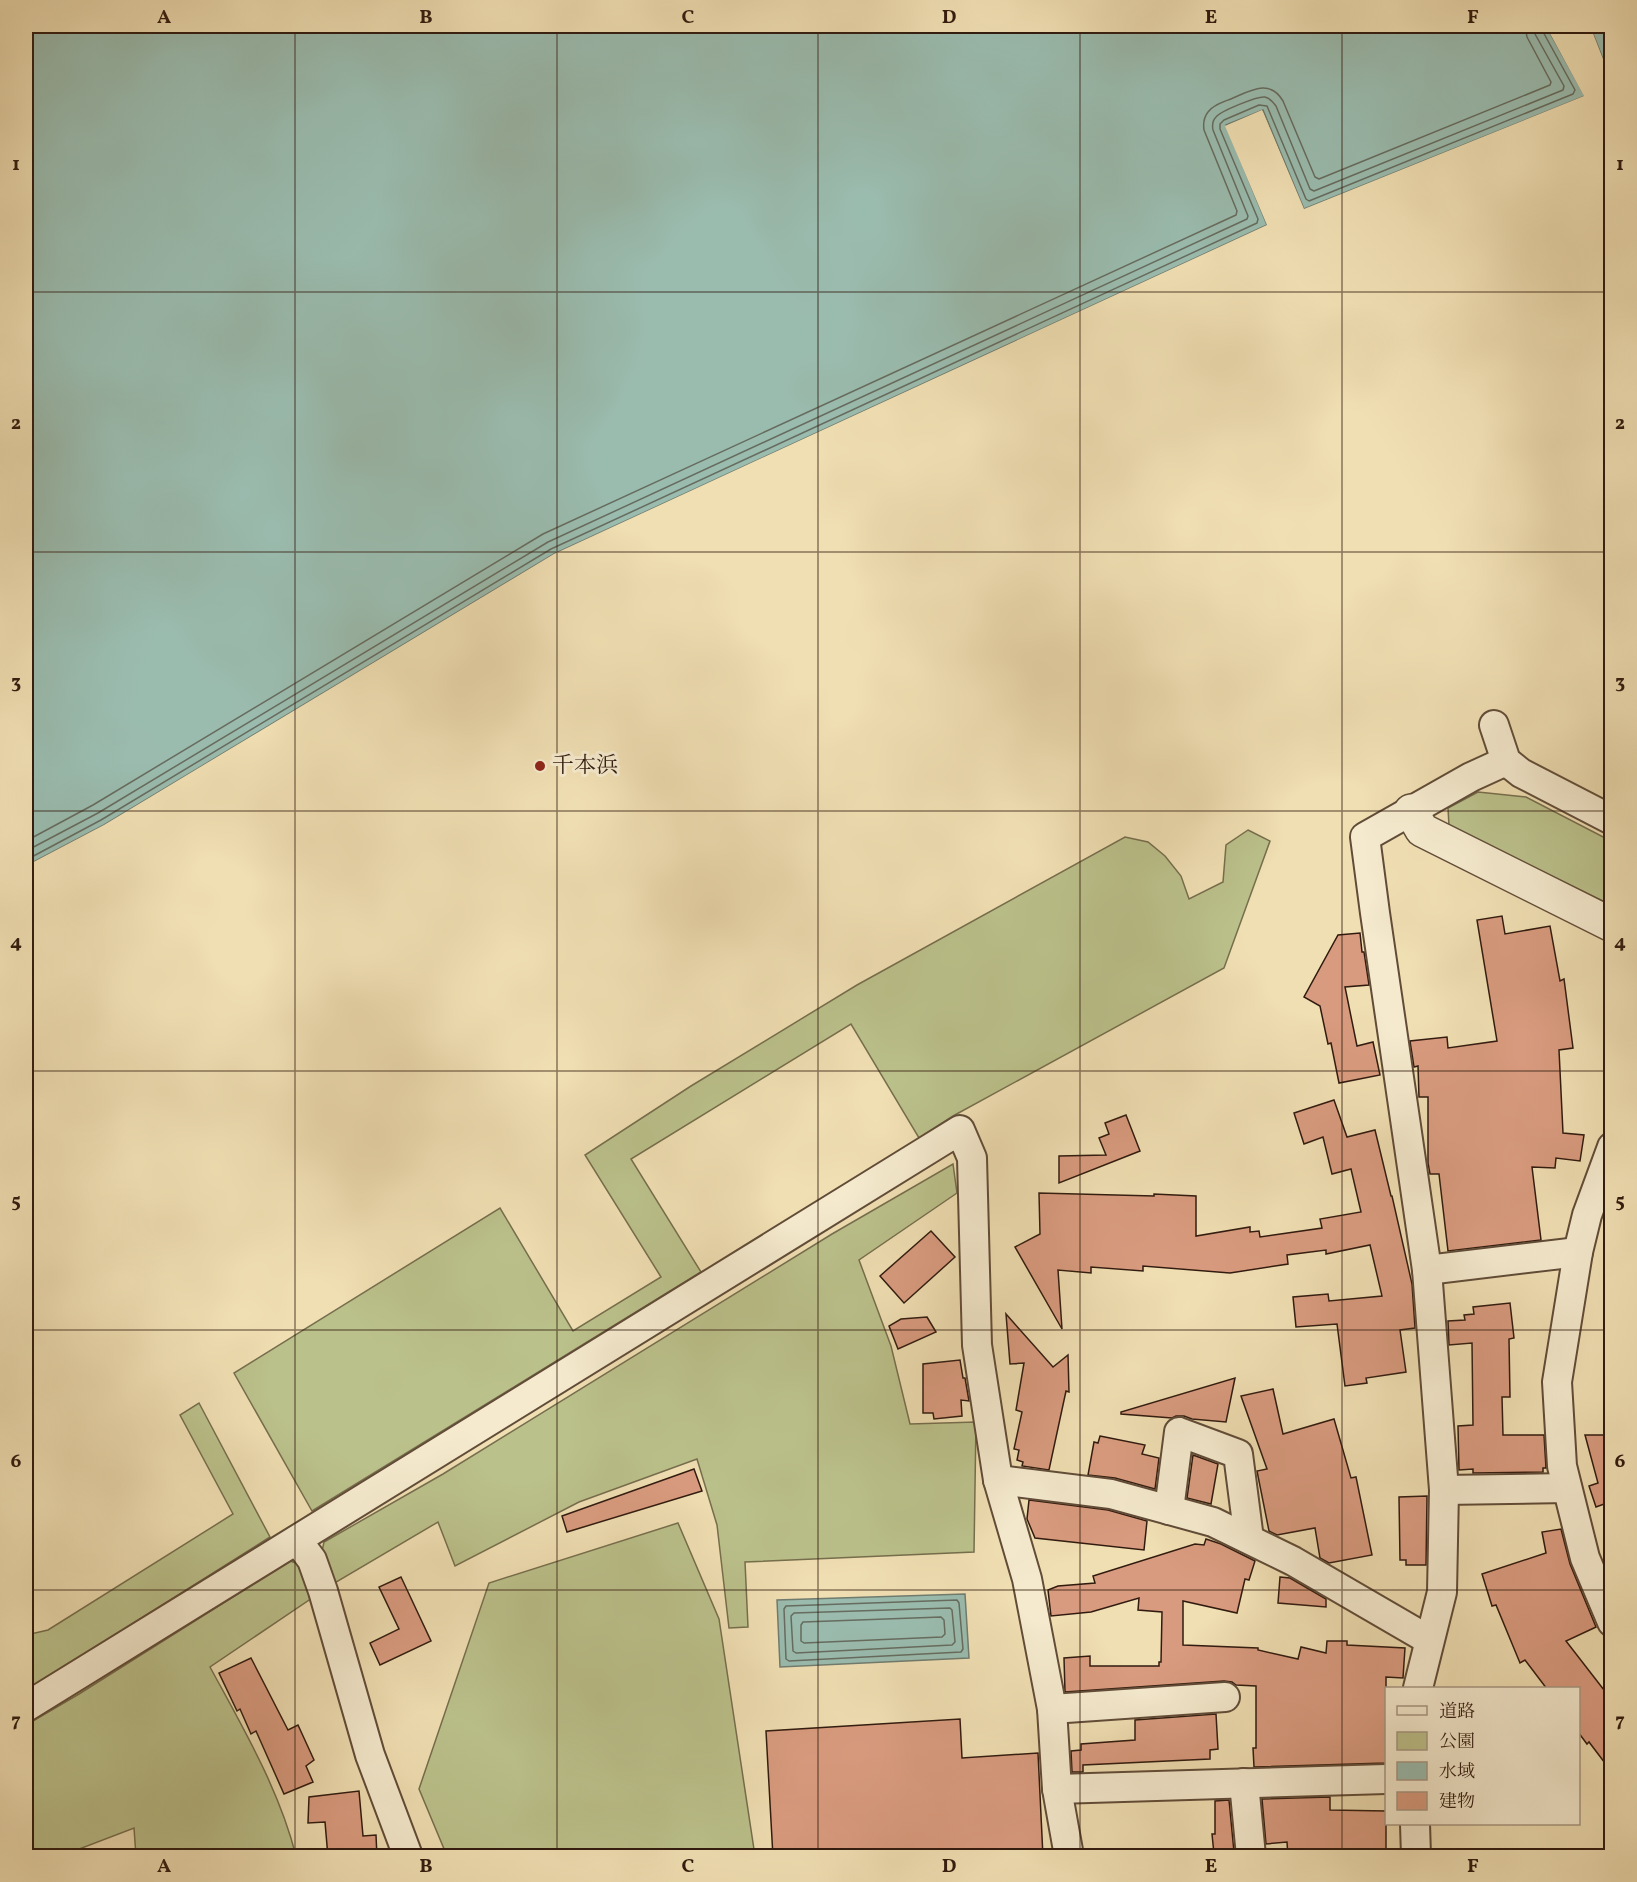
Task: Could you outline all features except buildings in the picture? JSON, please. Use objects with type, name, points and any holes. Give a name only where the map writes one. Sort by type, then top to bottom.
[{"type":"street","points":[[1494,725],[1506,761],[1521,773],[1611,820]]},
{"type":"street","points":[[1418,1687],[1442,1592],[1444,1490],[1427,1270],[1365,837],[1471,777],[1506,761]]},
{"type":"street","points":[[1411,811],[1422,830],[1611,925]]},
{"type":"street","points":[[26,1707],[960,1130],[972,1158],[977,1345],[998,1480],[1027,1579],[1052,1709],[1057,1789],[1069,1857]]},
{"type":"street","points":[[1611,1147],[1587,1215],[1578,1252],[1557,1382],[1562,1466],[1585,1558],[1611,1622]]},
{"type":"street","points":[[1427,1270],[1578,1252]]},
{"type":"street","points":[[1168,1510],[1179,1432],[1238,1454],[1248,1539]]},
{"type":"street","points":[[998,1480],[1111,1494],[1213,1522],[1293,1560],[1429,1640]]},
{"type":"street","points":[[1444,1490],[1567,1488]]},
{"type":"street","points":[[297,1540],[312,1560],[323,1591],[370,1755],[408,1857]]},
{"type":"street","points":[[1052,1709],[1225,1696]]},
{"type":"street","points":[[1057,1789],[1385,1779]]},
{"type":"street","points":[[1244,1783],[1251,1857]]},
{"type":"street","points":[[1415,1825],[1416,1857]]},
{"type":"green space","points":[[1478,792],[1526,797],[1611,841],[1611,905],[1449,826],[1448,808]]},
{"type":"green space","points":[[1248,830],[1270,841],[1224,968],[953,1116],[919,1138],[851,1024],[631,1159],[701,1272],[312,1511],[234,1373],[500,1208],[573,1331],[661,1277],[585,1155],[691,1086],[857,985],[1125,837],[1148,842],[1165,856],[1181,876],[1189,899],[1223,882],[1226,845]]},
{"type":"green space","points":[[953,1164],[957,1193],[859,1260],[891,1346],[910,1424],[976,1422],[974,1552],[745,1562],[748,1627],[729,1628],[717,1525],[697,1459],[579,1502],[455,1566],[438,1522],[333,1584],[321,1556],[324,1542],[443,1474],[832,1234]]},
{"type":"green space","points":[[199,1403],[270,1537],[26,1691],[26,1635],[48,1630],[233,1514],[180,1415]]},
{"type":"green space","points":[[678,1523],[719,1619],[755,1856],[447,1856],[419,1789],[489,1583]]},
{"type":"green space","points":[[290,1561],[302,1565],[315,1596],[210,1667],[270,1783],[296,1856],[245,1856],[244,1852],[225,1856],[136,1856],[134,1828],[61,1856],[26,1856],[26,1725]]},
{"type":"water","points":[[26,26],[1546,26],[1585,96],[1304,209],[1263,110],[1226,125],[1267,225],[554,554],[104,825],[26,866]]},
{"type":"water","points":[[1590,26],[1611,26],[1611,79]]},
{"type":"water","points":[[965,1594],[969,1658],[780,1667],[777,1600]]},
{"type":"pier","points":[[1546,26],[1550,26],[1587,95],[1586,99],[1304,212],[1301,211],[1261,114],[1229,127],[1270,224],[1269,228],[555,557],[106,828],[26,869],[26,866],[104,825],[554,554],[1267,225],[1225,126],[1262,110],[1304,209],[1584,96]]},
{"type":"pier","points":[[1587,26],[1590,26],[1612,82],[1609,80]]},
{"type":"place","name":"千本浜","points":[[540,766]]}]
